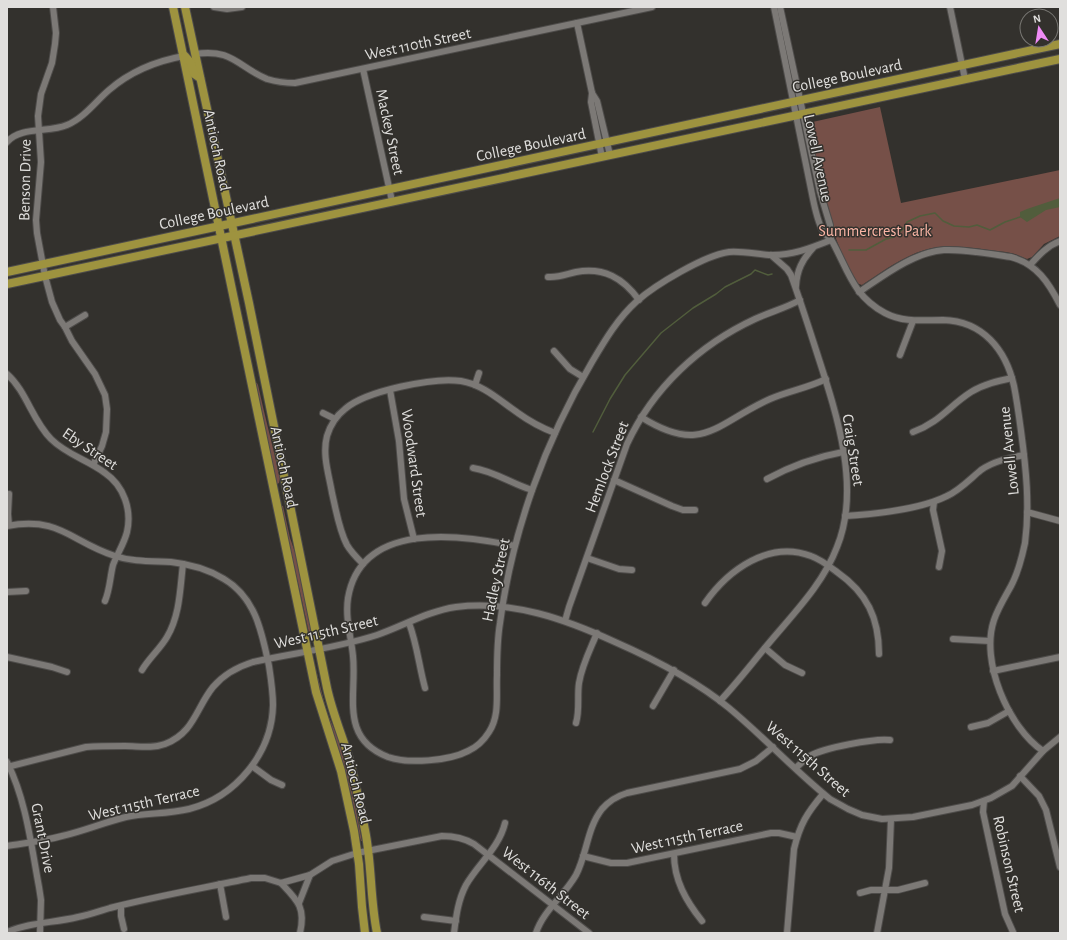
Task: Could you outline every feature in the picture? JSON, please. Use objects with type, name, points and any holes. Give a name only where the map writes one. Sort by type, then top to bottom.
[{"type":"main road","name":"Antioch Road","points":[[173,7],[308,651],[320,705],[341,771],[357,853],[365,933]]},
{"type":"main road","name":"Antioch Road","points":[[185,7],[232,223],[330,702],[354,778],[368,850],[374,917],[377,933]]},
{"type":"main road","points":[[178,29],[184,34],[189,50],[195,54]]},
{"type":"main road","name":"College Boulevard","points":[[7,272],[1060,44]]},
{"type":"main road","points":[[184,56],[191,63],[194,74],[201,79]]},
{"type":"main road","name":"College Boulevard","points":[[7,284],[1060,59]]},
{"type":"street","name":"Benson Drive","points":[[53,7],[56,33],[55,44],[52,63],[41,94],[38,116],[41,162],[36,220],[42,264],[52,302],[72,341],[95,374],[104,396],[107,409],[106,432],[102,446],[93,465]]},
{"type":"street","points":[[214,7],[227,9],[242,7]]},
{"type":"street","name":"West 110th Street","points":[[195,54],[212,52],[226,55],[266,78],[285,83],[302,82],[652,7]]},
{"type":"street","name":"Lowell Avenue","points":[[774,7],[797,101]]},
{"type":"street","name":"Lowell Avenue","points":[[780,7],[816,211],[822,230],[831,240],[852,283],[871,304],[886,314],[913,321],[943,320],[955,322],[976,329],[989,338],[1000,350],[1008,364],[1012,378],[1024,455],[1028,490],[1027,512],[1025,542],[1021,561],[1012,585],[998,609],[991,629],[990,658],[1000,691],[1010,711],[1026,735],[1042,751]]},
{"type":"street","points":[[950,7],[965,79]]},
{"type":"street","points":[[577,23],[592,93],[591,102],[602,157]]},
{"type":"street","points":[[7,142],[23,133],[54,129],[70,124],[110,89],[135,72],[164,60],[184,56]]},
{"type":"street","name":"Mackey Street","points":[[363,69],[392,201]]},
{"type":"street","points":[[592,93],[597,101],[610,155]]},
{"type":"street","name":"Hadley Street","points":[[351,642],[353,660],[352,713],[356,727],[364,740],[375,750],[390,757],[406,760],[430,760],[458,755],[481,743],[491,729],[497,711],[497,648],[502,607],[515,546],[532,490],[555,433],[574,392],[614,327],[624,314],[639,300],[668,279],[708,258],[721,254],[741,252],[771,255],[796,252],[831,240]]},
{"type":"street","points":[[1030,265],[1042,252],[1060,241]]},
{"type":"street","points":[[795,288],[799,267],[814,247]]},
{"type":"street","points":[[859,292],[888,272],[919,256],[939,250],[961,251],[1012,257],[1022,260],[1037,270],[1048,282],[1060,305]]},
{"type":"street","name":"Craig Street","points":[[720,701],[819,583],[838,547],[845,516],[847,491],[843,452],[826,379],[800,300],[787,269],[771,255]]},
{"type":"street","points":[[548,277],[585,271],[606,273],[622,281],[639,300]]},
{"type":"street","name":"Hemlock Street","points":[[566,621],[586,558],[627,444],[641,417],[654,398],[686,364],[723,336],[755,319],[800,300]]},
{"type":"street","points":[[65,327],[85,315]]},
{"type":"street","points":[[900,355],[913,321]]},
{"type":"street","points":[[554,351],[570,369],[583,377]]},
{"type":"street","points":[[475,385],[479,373]]},
{"type":"street","name":"Eby Street","points":[[7,374],[17,386],[38,422],[51,439],[68,452],[107,474],[122,493],[126,503],[128,518],[127,532],[114,564],[109,590],[105,601]]},
{"type":"street","points":[[913,432],[935,421],[972,392],[994,382],[1012,378]]},
{"type":"street","points":[[641,417],[660,429],[670,432],[684,435],[700,434],[717,429],[757,405],[773,398],[826,379]]},
{"type":"street","points":[[363,564],[350,550],[345,541],[332,491],[325,451],[328,434],[335,419],[352,404],[361,399],[390,390],[417,384],[442,380],[462,381],[475,385],[491,393],[518,414],[555,433]]},
{"type":"street","name":"Woodward Street","points":[[390,390],[399,441],[404,499],[414,540]]},
{"type":"street","points":[[323,413],[335,419]]},
{"type":"street","points":[[767,479],[792,467],[814,459],[843,452]]},
{"type":"street","points":[[845,516],[881,514],[934,502],[956,491],[990,464],[1024,455]]},
{"type":"street","points":[[473,468],[488,471],[510,482],[532,490]]},
{"type":"street","points":[[614,480],[672,506],[683,510],[695,510]]},
{"type":"street","points":[[8,525],[9,494]]},
{"type":"street","points":[[934,502],[934,510],[942,551],[939,567]]},
{"type":"street","points":[[1027,512],[1060,521]]},
{"type":"street","name":"West 115th Terrace","points":[[7,846],[62,836],[125,818],[140,815],[176,812],[202,805],[216,799],[245,775],[252,766],[263,746],[272,720],[273,691],[260,625],[255,613],[242,593],[229,582],[213,573],[194,566],[135,561],[117,557],[60,529],[49,526],[25,523],[8,525]]},
{"type":"street","points":[[351,642],[347,614],[348,600],[354,578],[363,564],[376,552],[386,547],[433,537],[486,540],[515,546]]},
{"type":"street","points":[[705,603],[717,587],[748,562],[764,554],[780,551],[801,553],[819,559],[856,587],[869,607],[877,629],[879,654]]},
{"type":"street","points":[[586,558],[619,570],[632,570]]},
{"type":"street","points":[[142,670],[161,647],[172,629],[177,612],[183,564]]},
{"type":"street","points":[[7,592],[26,591]]},
{"type":"street","name":"West 115th Street","points":[[8,765],[86,747],[152,747],[165,744],[177,737],[191,725],[212,688],[225,676],[242,665],[377,635],[441,610],[456,607],[479,606],[502,607],[530,611],[566,621],[636,651],[674,670],[696,683],[740,717],[824,794],[837,804],[862,815],[874,818],[891,819],[913,817],[972,805],[984,801],[1012,786],[1042,751],[1060,737]]},
{"type":"street","points":[[409,623],[416,642],[421,675],[425,688]]},
{"type":"street","points":[[576,723],[578,715],[581,672],[597,634]]},
{"type":"street","points":[[953,639],[990,641]]},
{"type":"street","points":[[765,648],[785,665],[802,674]]},
{"type":"street","points":[[7,657],[52,667],[67,672]]},
{"type":"street","points":[[993,671],[1060,657]]},
{"type":"street","points":[[653,706],[674,670]]},
{"type":"street","points":[[971,727],[988,723],[1010,711]]},
{"type":"street","points":[[796,768],[810,756],[824,751],[877,740],[890,740]]},
{"type":"street","points":[[536,933],[541,922],[575,876],[601,810],[614,798],[627,793],[740,769],[756,761],[773,747]]},
{"type":"street","name":"Grant Drive","points":[[8,765],[23,802],[31,842],[41,900],[40,933]]},
{"type":"street","points":[[252,766],[271,780],[282,785]]},
{"type":"street","points":[[1020,776],[1039,796],[1046,810],[1060,867]]},
{"type":"street","points":[[787,933],[794,849],[797,837],[804,818],[824,794]]},
{"type":"street","name":"Robinson Street","points":[[984,801],[983,812],[1005,914],[1013,932]]},
{"type":"street","points":[[877,933],[889,868],[891,819]]},
{"type":"street","name":"West 116th Street","points":[[488,854],[497,844],[504,829],[505,823]]},
{"type":"street","name":"West 115th Terrace","points":[[583,856],[605,862],[627,864],[770,833],[779,833],[797,837]]},
{"type":"street","name":"West 116th Street","points":[[281,883],[310,875],[332,861],[357,853],[432,837],[451,836],[469,841],[488,854],[589,933]]},
{"type":"street","points":[[454,933],[461,896],[466,886],[488,854]]},
{"type":"street","points":[[674,854],[674,866],[684,895],[702,921]]},
{"type":"street","points":[[300,933],[301,923],[299,903],[310,875]]},
{"type":"street","points":[[7,932],[41,922],[51,923],[63,921],[121,906],[257,877],[281,883],[299,903]]},
{"type":"street","points":[[860,893],[871,890],[907,888],[925,883]]},
{"type":"street","points":[[220,884],[226,917]]},
{"type":"street","points":[[121,906],[121,916],[124,929]]},
{"type":"street","points":[[424,917],[456,921]]},
{"type":"green space","name":"Summercrest Park","points":[[880,107],[901,203],[1060,170],[1060,236],[1044,244],[1032,257],[1027,259],[1006,252],[972,248],[939,247],[929,249],[908,256],[862,285],[856,283],[847,265],[832,226],[820,185],[808,123]]},
{"type":"green space","points":[[255,383],[258,385],[280,478],[279,483],[277,484],[275,480]]},
{"type":"green space","points":[[281,506],[283,506],[290,538],[296,555],[312,635],[310,636],[309,633]]},
{"type":"green space","points":[[314,662],[327,713],[337,735],[350,778],[362,841],[360,838],[351,793],[324,711]]},
{"type":"shaded area","points":[[1060,198],[1060,207],[1046,210],[1027,222],[1020,217],[1020,212]]},
{"type":"waterway","points":[[849,250],[866,250],[886,239],[894,237],[903,229],[907,222],[920,216],[935,213],[943,221],[954,226],[969,227],[977,225],[990,230],[1005,222],[1020,217]]},
{"type":"waterway","points":[[593,432],[610,399],[625,375],[661,333],[693,308],[725,287],[751,274],[755,270],[768,275],[772,274]]}]
